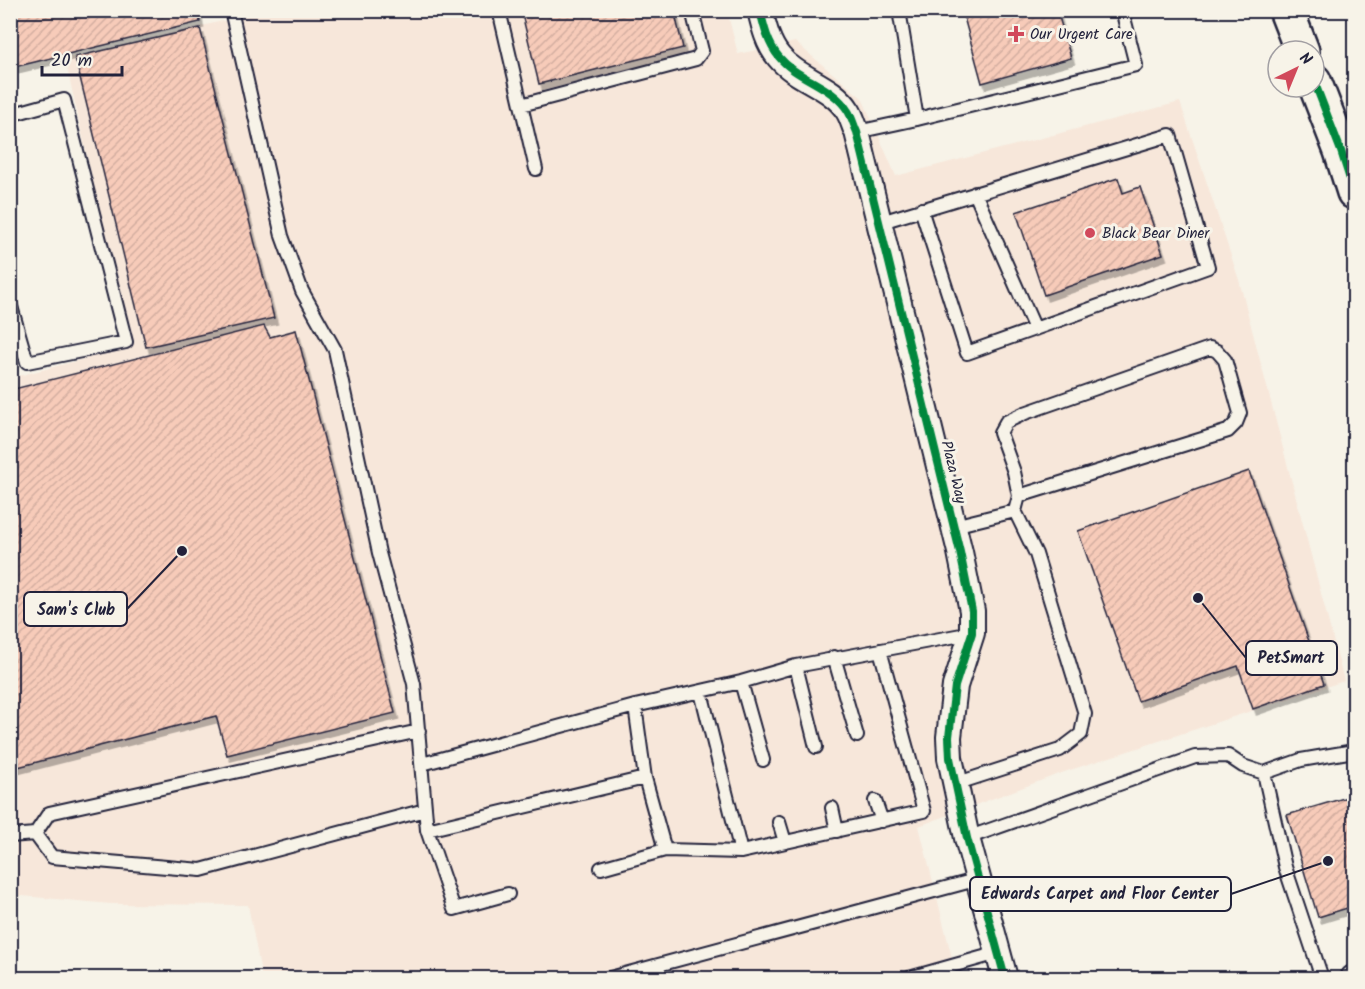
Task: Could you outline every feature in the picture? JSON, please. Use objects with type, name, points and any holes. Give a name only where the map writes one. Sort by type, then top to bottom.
[{"type":"street","name":"Plaza Way","points":[[760,10],[766,36],[778,57],[795,72],[838,99],[848,111],[857,132],[954,526],[972,611],[972,633],[955,686],[949,737],[955,784],[967,838],[1005,978]]},
{"type":"street","points":[[1286,10],[1297,39]]},
{"type":"street","points":[[1321,99],[1354,192]]},
{"type":"lane","points":[[231,10],[282,236],[302,291],[335,350],[379,553],[414,684],[427,830],[454,909],[508,894]]},
{"type":"lane","points":[[499,10],[536,169]]},
{"type":"lane","points":[[521,105],[696,59],[702,51],[692,10]]},
{"type":"lane","points":[[899,10],[917,119]]},
{"type":"lane","points":[[857,132],[1136,65],[1122,10]]},
{"type":"lane","points":[[10,115],[64,100],[126,342],[27,362],[10,303]]},
{"type":"lane","points":[[878,224],[921,209],[1170,135],[1208,267],[967,353],[921,209]]},
{"type":"lane","points":[[975,193],[1035,329]]},
{"type":"lane","points":[[955,784],[1060,750],[1081,734],[1085,714],[1036,554],[1015,510],[1019,496],[1014,472],[1000,433],[1006,422],[1025,412],[1210,348],[1217,351],[1225,360],[1240,413],[1236,423],[1228,431],[1019,496]]},
{"type":"lane","points":[[954,526],[1015,510]]},
{"type":"lane","points":[[422,764],[635,706],[701,692],[796,666],[834,657],[972,633]]},
{"type":"lane","points":[[601,868],[665,849],[741,852],[924,811],[880,650]]},
{"type":"lane","points":[[834,657],[857,736]]},
{"type":"lane","points":[[796,666],[816,747]]},
{"type":"lane","points":[[741,682],[763,760]]},
{"type":"lane","points":[[701,692],[741,852]]},
{"type":"lane","points":[[635,706],[645,778],[665,849]]},
{"type":"lane","points":[[35,834],[49,813],[419,731]]},
{"type":"lane","points":[[967,838],[1194,757],[1228,756],[1243,766],[1264,773],[1301,760],[1354,751]]},
{"type":"lane","points":[[1264,773],[1285,867],[1322,978]]},
{"type":"lane","points":[[427,830],[645,778]]},
{"type":"lane","points":[[875,801],[882,821]]},
{"type":"lane","points":[[832,808],[837,831]]},
{"type":"lane","points":[[35,834],[52,856],[201,870],[425,810]]},
{"type":"lane","points":[[779,822],[785,842]]},
{"type":"lane","points":[[10,836],[35,834]]},
{"type":"lane","points":[[610,978],[979,879]]},
{"type":"lane","points":[[909,978],[998,953]]},
{"type":"shaded area","points":[[264,11],[727,11],[738,54],[795,42],[862,98],[896,176],[1180,102],[1239,280],[1344,681],[1067,771],[919,826],[957,978],[262,978],[248,905],[111,904],[11,895],[11,378],[130,347],[65,59]]},
{"type":"building","points":[[10,10],[198,10],[200,22],[10,68]]},
{"type":"building","points":[[521,10],[674,10],[683,48],[539,84]]},
{"type":"building","name":"Our Urgent Care","points":[[962,10],[1057,10],[1071,58],[982,83]]},
{"type":"building","points":[[200,28],[274,318],[146,347],[75,57]]},
{"type":"building","name":"Black Bear Diner","points":[[1118,178],[1123,193],[1140,187],[1163,254],[1044,295],[1016,212]]},
{"type":"building","points":[[264,326],[270,337],[296,330],[395,713],[227,755],[216,716],[10,769],[10,390]]},
{"type":"building","points":[[1249,471],[1324,684],[1253,709],[1238,666],[1138,701],[1078,531]]},
{"type":"building","points":[[1354,795],[1354,906],[1318,917],[1287,815]]},
{"type":"cycle path","points":[[760,10],[769,41],[775,52],[787,65],[841,102],[849,113],[857,132],[960,552],[972,611],[972,633],[955,686],[949,737],[950,758],[967,838],[1005,978]]},
{"type":"cycle path","points":[[1321,99],[1354,192]]},
{"type":"place","name":"Our Urgent Care","points":[[1016,34]]},
{"type":"place","name":"Black Bear Diner","points":[[1090,233]]},
{"type":"place","name":"Sam's Club","points":[[182,551]]},
{"type":"place","name":"PetSmart","points":[[1198,598]]},
{"type":"place","name":"Edwards Carpet and Floor Center","points":[[1328,861]]}]
